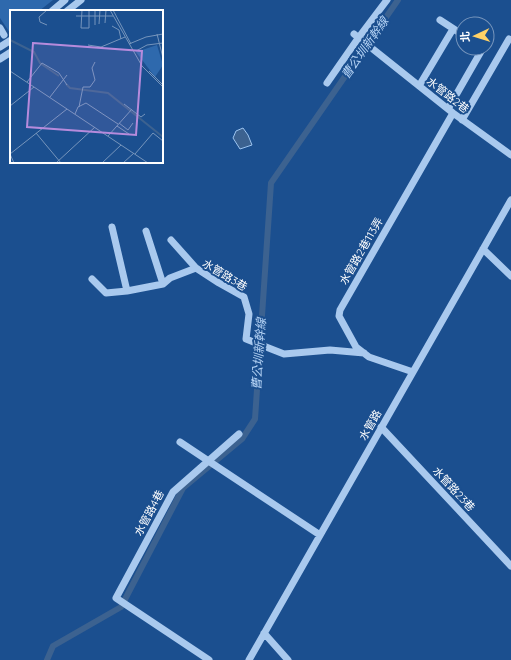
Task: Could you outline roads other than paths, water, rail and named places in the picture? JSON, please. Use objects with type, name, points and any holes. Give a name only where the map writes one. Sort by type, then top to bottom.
[{"type":"street","points":[[53,10],[65,0]]},
{"type":"street","points":[[68,10],[81,0]]},
{"type":"street","points":[[327,83],[358,37],[387,0]]},
{"type":"street","points":[[419,86],[453,29],[440,20]]},
{"type":"street","points":[[0,28],[4,35]]},
{"type":"street","name":"水管路2巷","points":[[358,37],[450,111],[511,155]]},
{"type":"street","points":[[462,120],[509,39]]},
{"type":"street","points":[[0,47],[10,41]]},
{"type":"street","points":[[0,59],[10,53]]},
{"type":"street","name":"水管路2巷113弄","points":[[413,372],[369,357],[356,347],[341,321],[339,316],[340,310],[479,56]]},
{"type":"street","name":"水管路","points":[[249,660],[511,200]]},
{"type":"street","points":[[112,227],[127,291]]},
{"type":"street","points":[[146,230],[163,284]]},
{"type":"street","points":[[171,240],[196,268]]},
{"type":"street","points":[[483,249],[511,276]]},
{"type":"street","name":"水管路3巷","points":[[92,279],[106,293],[127,291],[163,284],[170,278],[196,268],[244,297],[249,314],[247,339],[284,354],[330,350],[364,353]]},
{"type":"street","name":"水管路23巷","points":[[381,428],[511,566]]},
{"type":"street","name":"水管路4巷","points":[[209,660],[117,599],[116,596],[125,582],[170,495],[239,434]]},
{"type":"street","points":[[180,442],[320,535]]},
{"type":"street","points":[[264,633],[288,660]]},
{"type":"waterway","name":"曹公圳新幹線","points":[[47,660],[53,646],[121,607],[183,488],[242,439],[255,419],[271,183],[398,0]]}]
